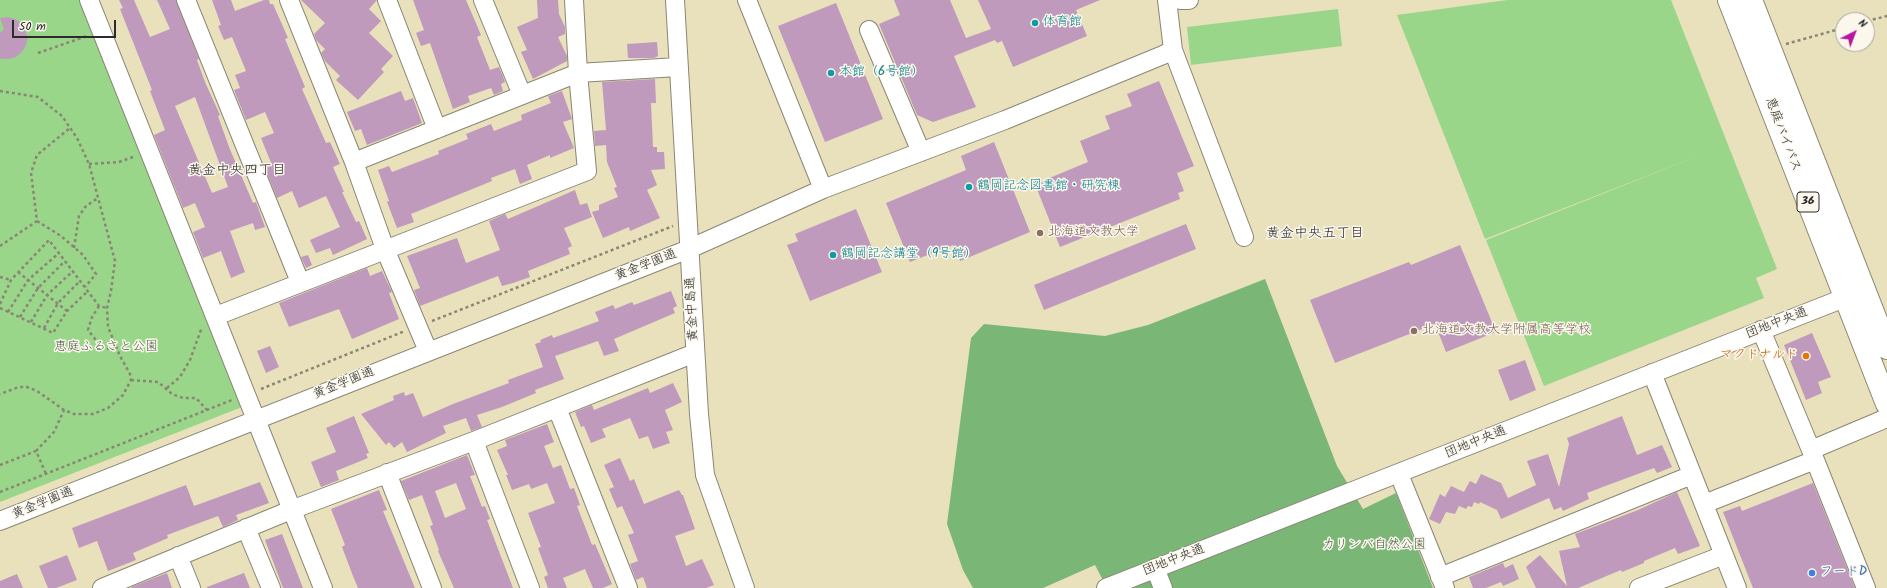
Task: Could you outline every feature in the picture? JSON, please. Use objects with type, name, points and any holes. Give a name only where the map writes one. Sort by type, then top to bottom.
[{"type":"highway","name":"恵庭バイパス","points":[[1729,0],[1887,404]]},
{"type":"highway","name":"恵庭バイパス","points":[[1751,0],[1887,348]]},
{"type":"street","points":[[89,0],[210,318],[255,420],[323,588]]},
{"type":"street","points":[[186,0],[300,282]]},
{"type":"street","points":[[289,0],[354,162],[385,249],[428,351]]},
{"type":"street","points":[[387,0],[437,129]]},
{"type":"street","points":[[484,0],[522,95]]},
{"type":"street","points":[[210,318],[587,171],[578,73],[574,0]]},
{"type":"street","name":"黄金中島通","points":[[675,0],[698,414],[705,475],[745,588]]},
{"type":"street","points":[[747,0],[823,190]]},
{"type":"street","points":[[1168,0],[1174,50],[1244,238]]},
{"type":"street","points":[[1180,0],[1189,0]]},
{"type":"street","points":[[870,30],[921,152]]},
{"type":"street","name":"黄金学園通","points":[[0,521],[689,249],[823,190],[1005,120],[1174,50]]},
{"type":"street","points":[[354,162],[578,73],[678,67]]},
{"type":"street","name":"団地中央通","points":[[1106,588],[1865,290]]},
{"type":"street","points":[[1761,330],[1866,588]]},
{"type":"street","points":[[102,588],[291,510],[474,441],[695,353]]},
{"type":"street","points":[[1652,374],[1737,588]]},
{"type":"street","points":[[557,408],[628,588]]},
{"type":"street","points":[[1704,504],[1813,455],[1887,418]]},
{"type":"street","points":[[474,441],[530,588]]},
{"type":"street","points":[[387,474],[432,588]]},
{"type":"street","points":[[1399,474],[1442,583],[1692,475]]},
{"type":"street","points":[[246,528],[271,588]]},
{"type":"street","points":[[1641,588],[1724,555]]},
{"type":"street","points":[[178,556],[191,588]]},
{"type":"street","points":[[1155,568],[1163,588]]},
{"type":"path","points":[[1875,19],[1887,16]]},
{"type":"path","points":[[1770,48],[1835,30]]},
{"type":"path","points":[[38,53],[92,34]]},
{"type":"path","points":[[0,91],[38,97],[62,116],[77,138],[89,164],[115,261],[111,292],[106,308],[108,327],[116,348],[130,374],[131,380],[123,395],[108,408],[93,414],[74,414],[64,410],[37,391],[27,387],[19,387],[0,394]]},
{"type":"path","points":[[37,221],[31,173],[37,155],[70,128]]},
{"type":"path","points":[[89,164],[119,162],[139,155]]},
{"type":"path","points":[[74,248],[79,216],[86,206],[99,198]]},
{"type":"path","points":[[0,246],[37,221]]},
{"type":"path","points":[[37,221],[61,236],[83,255],[96,274],[85,287]]},
{"type":"path","points":[[0,304],[11,280],[49,240],[100,306],[106,308]]},
{"type":"path","points":[[8,312],[28,280],[58,252]]},
{"type":"path","points":[[20,317],[38,288],[66,261]]},
{"type":"path","points":[[31,322],[47,295],[73,271]]},
{"type":"path","points":[[18,272],[67,311]]},
{"type":"path","points":[[0,278],[11,280]]},
{"type":"path","points":[[44,328],[58,303],[80,280]]},
{"type":"path","points":[[0,308],[53,332],[67,311],[88,291]]},
{"type":"path","points":[[100,306],[92,317],[88,330],[99,344],[106,349],[116,348]]},
{"type":"path","points":[[167,388],[180,377],[190,360],[210,318]]},
{"type":"path","points":[[131,380],[158,382],[167,388],[172,394],[183,398],[196,398],[207,410]]},
{"type":"path","points":[[0,465],[36,451],[54,432],[64,410]]},
{"type":"path","points":[[36,451],[46,474]]},
{"type":"green space","name":"恵庭ふるさと公園","points":[[0,0],[82,0],[242,407],[0,502]]},
{"type":"green space","points":[[1507,0],[1671,0],[1777,269],[1756,278],[1764,298],[1544,386],[1486,240],[1703,154],[1485,239],[1397,15]]},
{"type":"green space","points":[[1338,9],[1342,46],[1191,65],[1187,27]]},
{"type":"green space","name":"カリンバ自然公園","points":[[1265,279],[1337,466],[1363,509],[1396,493],[1433,588],[1107,588],[1095,565],[1043,588],[973,588],[963,570],[947,524],[971,338],[984,324],[1105,336],[1148,325]]},
{"type":"building","points":[[119,0],[134,0],[150,37],[170,29],[157,0],[176,0],[199,59],[197,60],[205,82],[220,115],[218,116],[229,147],[253,203],[256,202],[265,227],[255,230],[253,223],[230,231],[245,272],[231,278],[221,251],[203,258],[193,232],[205,227],[195,203],[183,208],[154,135],[165,130],[150,91],[152,90],[120,9],[123,8]],"holes":[[[195,97],[228,187],[212,193],[175,106]]]},
{"type":"building","points":[[212,0],[231,0],[235,11],[264,0],[269,0],[270,4],[273,4],[288,38],[285,39],[305,87],[302,89],[326,143],[330,142],[340,164],[333,167],[344,192],[342,192],[356,222],[359,221],[367,239],[333,255],[330,248],[316,253],[310,240],[340,227],[326,196],[299,208],[292,191],[277,198],[265,168],[272,165],[261,138],[274,133],[265,112],[246,120],[234,90],[240,88],[235,75],[246,71],[232,37],[224,40],[218,26],[221,25]]},
{"type":"building","points":[[301,0],[377,0],[369,9],[381,21],[369,33],[393,56],[381,69],[384,72],[358,100],[336,80],[340,76],[325,61],[321,53],[325,49],[316,40],[314,34],[325,23]]},
{"type":"building","points":[[413,0],[466,0],[481,35],[477,37],[490,70],[499,67],[503,76],[505,82],[501,84],[503,91],[494,95],[491,88],[468,96],[470,102],[453,109],[430,43],[421,46],[416,33],[424,30]]},
{"type":"building","points":[[537,0],[558,0],[559,14],[565,27],[565,34],[558,37],[567,56],[567,61],[533,79],[521,52],[527,50],[517,27],[538,18]]},
{"type":"building","points":[[894,0],[950,0],[966,38],[991,29],[978,0],[1100,0],[1076,10],[1087,36],[1013,67],[1002,41],[997,43],[995,40],[954,56],[976,107],[933,122],[917,115],[879,24],[900,15]]},
{"type":"building","name":"本館（6号館）","points":[[836,3],[883,119],[825,142],[778,26]]},
{"type":"building","points":[[7,17],[15,19],[21,23],[28,37],[22,52],[16,57],[0,59],[0,33],[4,29],[0,18]]},
{"type":"building","points":[[657,42],[658,56],[654,58],[628,58],[627,44]]},
{"type":"building","points":[[655,79],[656,103],[651,103],[653,147],[657,147],[657,152],[664,152],[665,169],[651,170],[657,185],[647,190],[660,218],[630,231],[629,227],[603,238],[592,212],[599,210],[599,205],[618,197],[614,188],[617,187],[607,162],[606,145],[595,146],[594,131],[606,130],[602,82]]},
{"type":"building","points":[[1159,81],[1194,166],[1177,173],[1184,191],[1178,193],[1180,199],[1060,247],[1035,184],[1088,162],[1080,141],[1110,129],[1105,116],[1132,106],[1127,94]]},
{"type":"building","points":[[401,91],[405,101],[413,98],[422,123],[367,145],[361,129],[355,131],[347,112]]},
{"type":"building","points":[[562,91],[572,119],[563,122],[574,148],[550,158],[550,155],[527,165],[532,179],[520,184],[515,169],[491,178],[492,181],[411,214],[414,222],[397,228],[387,202],[389,201],[378,170],[389,166],[392,172],[439,154],[438,151],[468,139],[466,134],[491,124],[494,131],[522,120],[521,115],[551,103],[548,96]]},
{"type":"building","name":"鶴岡記念図書館・研究棟","points":[[994,142],[1030,232],[960,261],[953,245],[910,262],[886,203],[966,170],[961,156]]},
{"type":"building","points":[[575,190],[580,205],[587,203],[592,217],[564,228],[572,246],[568,248],[570,254],[528,271],[530,277],[513,283],[502,286],[498,276],[420,306],[414,290],[420,288],[407,256],[457,238],[466,263],[500,250],[489,221],[505,214],[508,219]]},
{"type":"building","name":"鶴岡記念講堂（9号館）","points":[[856,209],[882,272],[810,301],[787,245],[798,241],[795,234]]},
{"type":"building","points":[[1186,224],[1196,249],[1044,310],[1034,285]]},
{"type":"building","points":[[1460,245],[1496,332],[1446,352],[1435,324],[1335,363],[1310,300],[1409,262],[1411,265]]},
{"type":"building","points":[[308,255],[312,265],[306,268],[301,257]]},
{"type":"building","points":[[367,268],[370,276],[382,271],[392,292],[389,293],[399,319],[352,339],[339,309],[289,327],[279,303]]},
{"type":"building","points":[[671,291],[677,306],[673,308],[675,313],[614,339],[619,351],[604,356],[598,341],[555,356],[564,379],[535,390],[536,393],[502,407],[477,415],[482,427],[471,431],[466,418],[443,426],[446,433],[407,452],[402,442],[394,448],[389,442],[386,445],[361,414],[394,400],[393,396],[404,392],[405,396],[413,393],[423,417],[509,383],[508,380],[543,367],[535,344],[541,342],[540,340],[552,335],[553,338],[599,321],[595,312],[613,305],[615,309],[632,302],[634,305]]},
{"type":"building","name":"マクドナルド","points":[[1812,333],[1831,377],[1818,382],[1822,393],[1806,400],[1784,345]]},
{"type":"building","points":[[270,346],[279,367],[266,373],[257,351]]},
{"type":"building","points":[[1525,360],[1536,390],[1510,401],[1498,370]]},
{"type":"building","points":[[673,383],[682,402],[665,410],[673,430],[666,432],[670,443],[653,449],[648,436],[639,439],[630,418],[602,429],[606,437],[591,443],[584,426],[581,427],[575,412],[592,405],[594,410],[648,388],[650,393]]},
{"type":"building","points":[[354,416],[369,453],[366,454],[368,458],[336,471],[339,480],[321,487],[311,462],[336,452],[326,428]]},
{"type":"building","points":[[1622,416],[1637,455],[1662,445],[1672,467],[1657,473],[1654,468],[1587,493],[1589,499],[1563,511],[1561,507],[1554,510],[1549,498],[1501,519],[1497,510],[1480,502],[1479,504],[1474,502],[1472,507],[1468,506],[1466,509],[1459,506],[1455,514],[1446,512],[1440,524],[1429,519],[1440,494],[1445,497],[1451,486],[1464,492],[1470,481],[1476,484],[1481,474],[1501,483],[1508,498],[1536,485],[1527,461],[1548,454],[1559,487],[1569,444],[1567,438]]},
{"type":"building","points":[[547,424],[554,442],[544,446],[553,468],[561,465],[570,489],[574,488],[580,505],[577,506],[592,545],[595,544],[612,584],[603,588],[593,588],[585,569],[563,578],[567,588],[548,588],[544,577],[548,575],[538,548],[541,547],[528,513],[555,503],[547,483],[531,489],[529,484],[512,490],[506,475],[508,475],[497,450],[507,446],[505,440]]},
{"type":"building","points":[[467,455],[475,475],[470,476],[482,507],[485,506],[490,519],[487,520],[513,588],[454,588],[438,551],[439,550],[430,526],[433,525],[422,495],[409,500],[401,481]],"holes":[[[456,483],[466,509],[445,518],[435,491]]]},
{"type":"building","points":[[620,458],[630,481],[634,479],[644,504],[679,490],[683,495],[695,529],[675,536],[686,566],[702,559],[714,585],[706,588],[647,588],[643,577],[636,580],[630,564],[638,561],[628,535],[634,533],[622,506],[617,508],[609,489],[614,487],[604,465]]},
{"type":"building","points":[[260,482],[269,503],[236,515],[238,520],[223,527],[218,516],[167,535],[168,538],[133,553],[136,560],[108,571],[97,541],[79,548],[72,528],[186,485],[194,506]]},
{"type":"building","points":[[1813,483],[1855,588],[1753,588],[1723,512],[1740,506],[1742,511]]},
{"type":"building","points":[[379,490],[387,510],[383,511],[415,588],[358,588],[342,547],[345,545],[331,509]]},
{"type":"building","points":[[1677,492],[1700,546],[1678,554],[1675,548],[1644,561],[1644,563],[1622,572],[1621,570],[1578,588],[1536,588],[1526,567],[1540,555],[1567,586],[1559,551],[1580,547],[1575,534],[1638,510]]},
{"type":"building","points":[[282,534],[303,588],[283,588],[265,540]]},
{"type":"building","points":[[67,555],[77,580],[56,588],[48,588],[39,566]]},
{"type":"building","points":[[1503,563],[1505,568],[1513,564],[1519,579],[1503,586],[1501,582],[1486,588],[1473,588],[1469,577]]},
{"type":"building","points":[[167,573],[172,588],[131,587]]},
{"type":"building","points":[[244,573],[250,588],[207,588],[207,587]]},
{"type":"building","points":[[17,574],[23,588],[0,588],[0,581]]},
{"type":"place","name":"体育館","points":[[1035,23]]},
{"type":"place","name":"本館（6号館）","points":[[831,73]]},
{"type":"place","name":"鶴岡記念図書館・研究棟","points":[[969,187]]},
{"type":"place","name":"北海道文教大学","points":[[1040,233]]},
{"type":"place","name":"鶴岡記念講堂（9号館）","points":[[833,255]]},
{"type":"place","name":"北海道文教大学附属高等学校","points":[[1414,331]]},
{"type":"place","name":"マクドナルド","points":[[1806,356]]},
{"type":"place","name":"フードD","points":[[1812,573]]},
{"type":"district","name":"黄金中央四丁目","points":[[237,172]]},
{"type":"district","name":"黄金中央五丁目","points":[[1315,235]]}]
